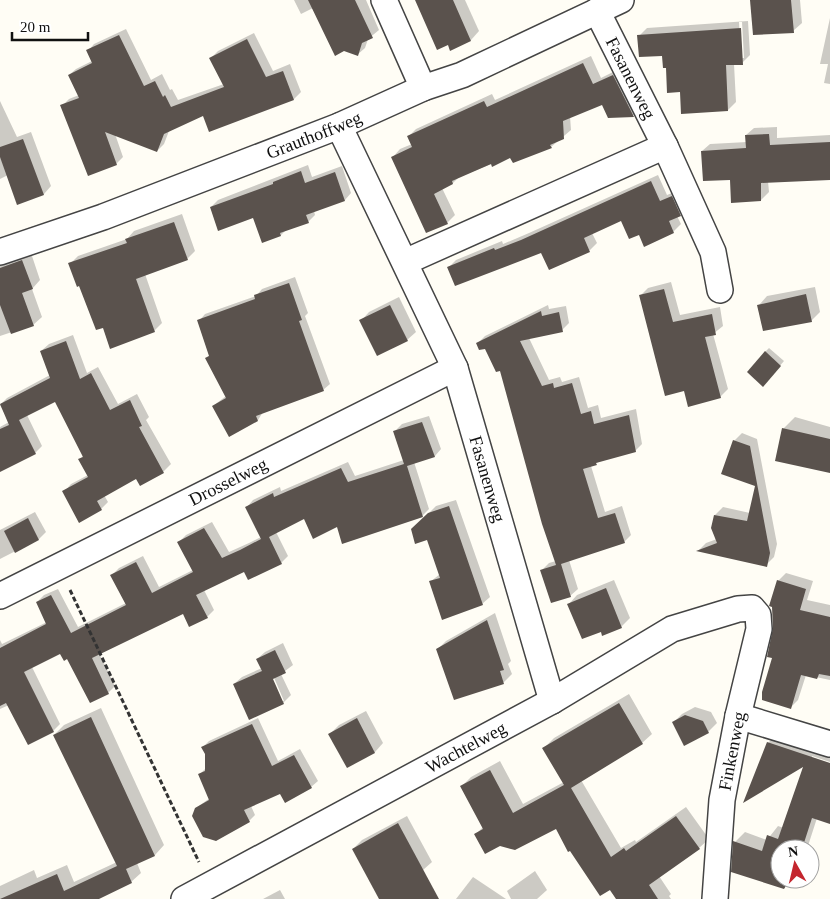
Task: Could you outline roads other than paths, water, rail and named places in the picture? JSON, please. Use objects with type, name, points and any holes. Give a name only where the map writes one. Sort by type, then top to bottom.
[{"type":"street","points":[[384,0],[423,88]]},
{"type":"street","name":"Grauthoffweg","points":[[0,252],[103,216],[339,126],[423,88],[462,75],[621,0]]},
{"type":"street","name":"Fasanenweg","points":[[597,11],[665,146],[713,252],[720,290]]},
{"type":"street","name":"Fasanenweg","points":[[339,126],[455,368],[552,701]]},
{"type":"street","points":[[405,262],[665,146]]},
{"type":"street","name":"Drosselweg","points":[[0,596],[455,368]]},
{"type":"street","name":"Wachtelweg","points":[[184,899],[552,701],[672,629],[738,609],[752,608]]},
{"type":"street","name":"Finkenweg","points":[[715,899],[722,800],[738,716],[759,629],[758,616],[752,608]]},
{"type":"street","points":[[738,716],[830,744]]}]
